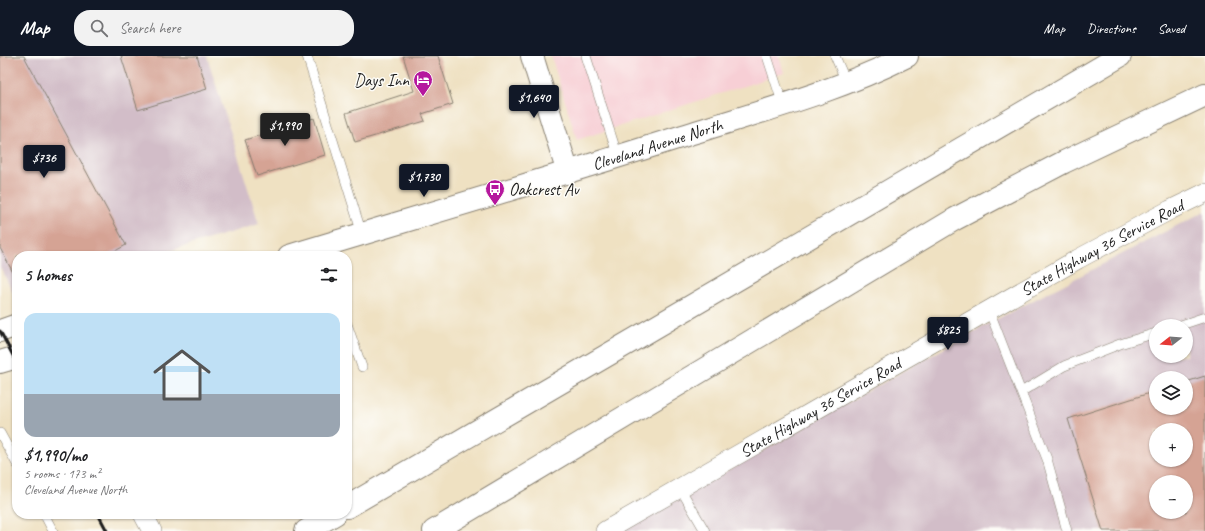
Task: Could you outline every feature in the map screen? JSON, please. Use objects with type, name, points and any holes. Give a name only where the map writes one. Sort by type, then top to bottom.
[{"type":"main road","points":[[532,56],[568,173]]},
{"type":"main road","name":"Cleveland Avenue North","points":[[326,251],[362,234],[568,173],[847,84],[907,56]]},
{"type":"main road","points":[[352,504],[1113,59]]},
{"type":"main road","points":[[434,531],[955,220],[1064,162],[1205,96]]},
{"type":"main road","points":[[0,331],[12,327]]},
{"type":"main road","points":[[0,362],[12,358]]},
{"type":"main road","points":[[306,531],[326,519]]},
{"type":"street","name":"State Highway 36 Service Road","points":[[605,531],[1078,259],[1205,193]]},
{"type":"street","points":[[146,519],[152,531]]},
{"type":"lane","points":[[307,56],[362,234]]},
{"type":"lane","points":[[586,56],[618,157]]},
{"type":"lane","points":[[768,56],[783,105]]},
{"type":"lane","points":[[835,56],[847,84]]},
{"type":"lane","points":[[989,310],[1047,459],[1067,531]]},
{"type":"lane","points":[[1193,321],[1205,317]]},
{"type":"lane","points":[[1021,392],[1064,366],[1120,344],[1149,335]]},
{"type":"lane","points":[[352,338],[362,367]]},
{"type":"lane","points":[[0,433],[12,455]]},
{"type":"lane","points":[[680,488],[705,531]]},
{"type":"lane","points":[[47,519],[53,531]]},
{"type":"shaded area","points":[[0,56],[207,56],[259,224],[170,251],[12,251],[12,290],[0,267]]},
{"type":"shaded area","points":[[551,56],[779,56],[784,73],[577,140]]},
{"type":"shaded area","points":[[1205,211],[1205,531],[620,531],[982,327]]},
{"type":"building","points":[[0,56],[24,56],[126,245],[115,251],[12,251],[12,271],[0,248]]},
{"type":"building","points":[[121,56],[197,56],[207,89],[138,110]]},
{"type":"building","name":"Days Inn","points":[[403,56],[438,56],[453,104],[422,114],[425,121],[355,142],[346,113],[414,91]]},
{"type":"building","points":[[314,118],[325,155],[257,176],[245,140]]},
{"type":"building","points":[[1205,376],[1205,531],[1103,531],[1068,419],[1149,393],[1149,415],[1193,415],[1193,380]]},
{"type":"railway","points":[[0,331],[12,354]]},
{"type":"railway","points":[[101,519],[107,531]]},
{"type":"place","name":"Days Inn","points":[[423,97]]},
{"type":"place","name":"Oakcrest Av","points":[[495,206]]}]
